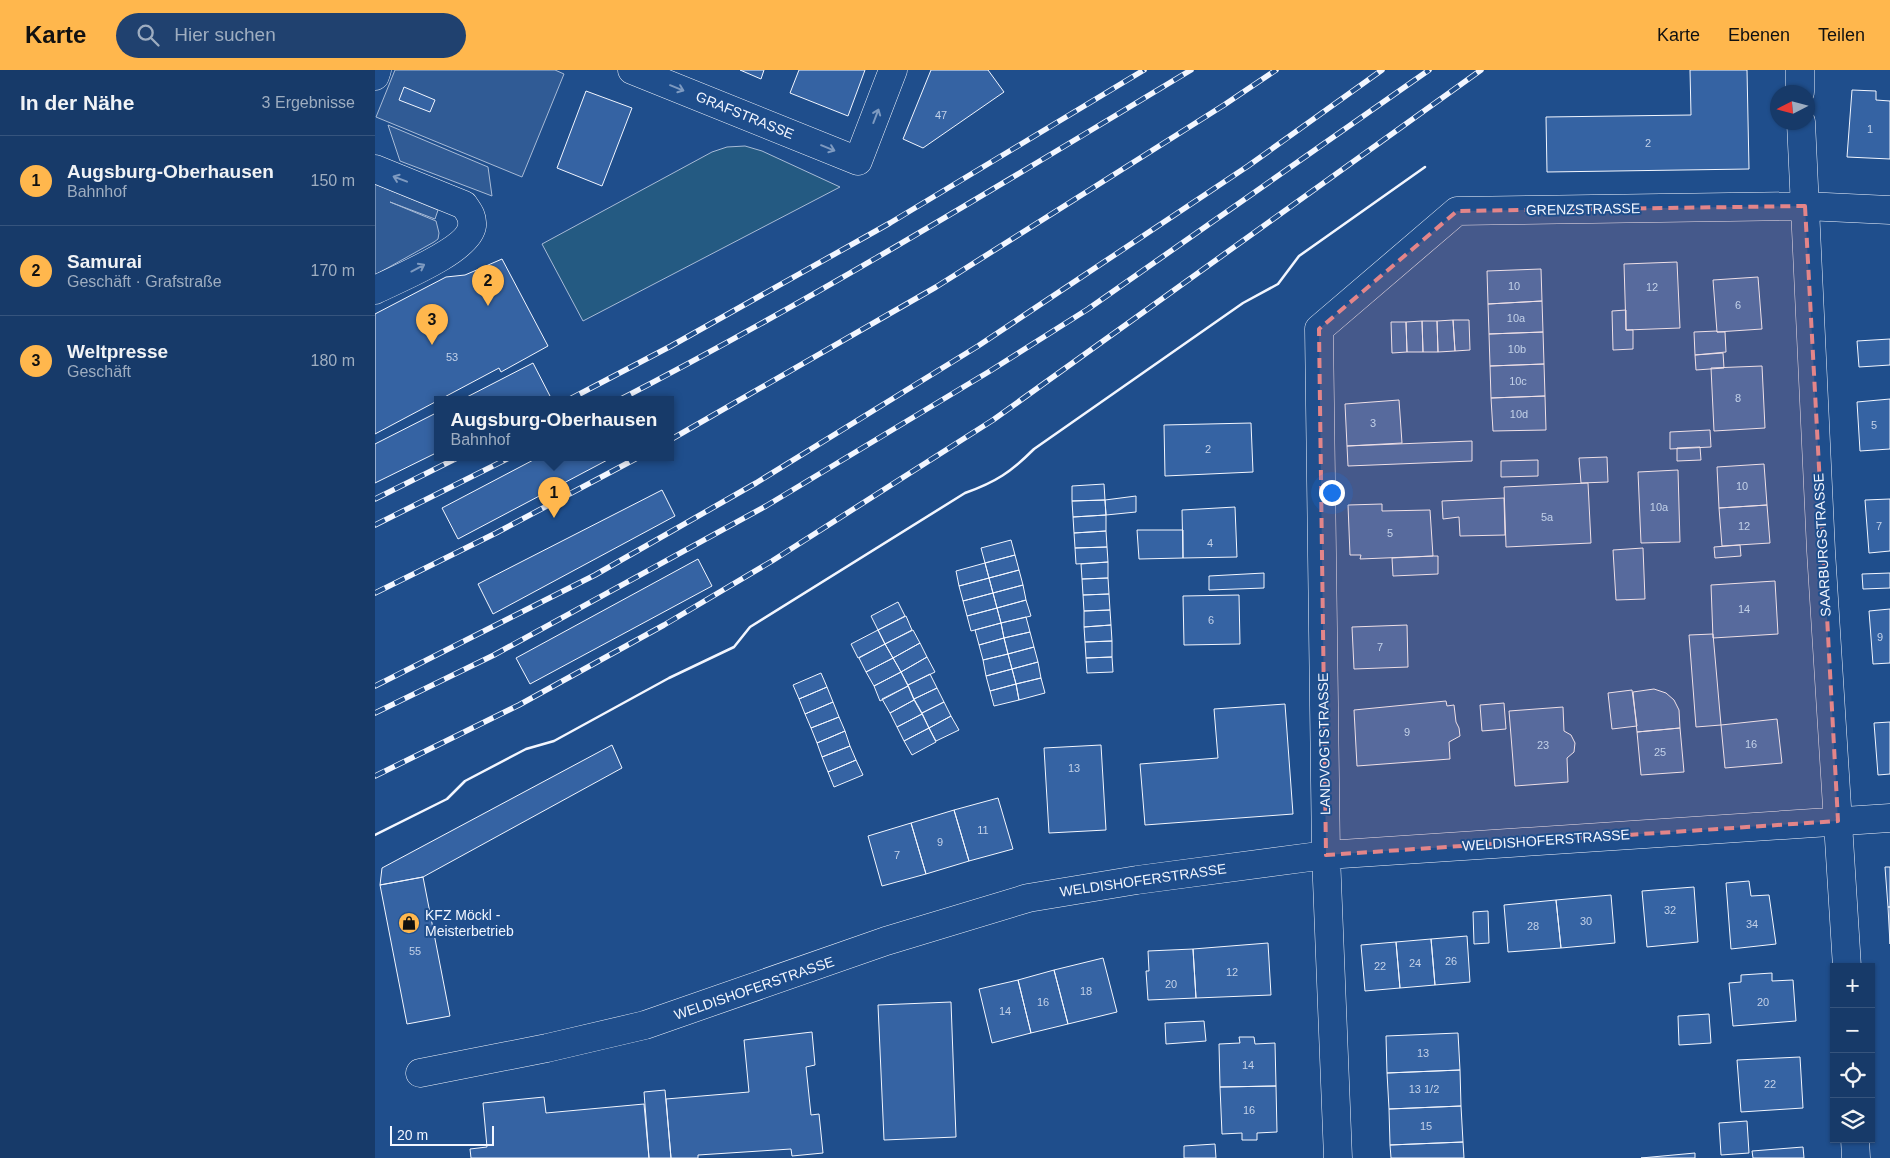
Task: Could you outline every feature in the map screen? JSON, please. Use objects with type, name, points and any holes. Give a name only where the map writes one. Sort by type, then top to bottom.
[{"type":"street","points":[[375,76],[377,70]]},
{"type":"street","name":"GRAFSTRASSE","points":[[631,70],[858,161],[893,70]]},
{"type":"street","points":[[1800,70],[1800,85]]},
{"type":"street","name":"SAARBURGSTRASSE","points":[[1801,130],[1821,552],[1847,963]]},
{"type":"street","points":[[375,169],[464,205],[471,215],[472,227],[467,237],[454,249],[375,290]]},
{"type":"street","name":"GRENZSTRASSE","points":[[1319,329],[1457,211],[1805,206],[1890,210]]},
{"type":"street","name":"LANDVOGTSTRASSE","points":[[1319,329],[1326,855],[1338,1158]]},
{"type":"street","name":"WELDISHOFERSTRASSE","points":[[420,1072],[547,1048],[645,1025],[903,936],[1027,898],[1137,880],[1326,855],[1890,818]]},
{"type":"street","points":[[1855,1143],[1856,1158]]},
{"type":"highlighted area","points":[[1805,206],[1838,821],[1326,855],[1319,329],[1457,211]]},
{"type":"shaded area","points":[[395,70],[555,70],[564,74],[522,177],[376,117]]},
{"type":"shaded area","points":[[388,125],[488,167],[492,196],[400,161]]},
{"type":"shaded area","points":[[745,146],[762,151],[840,187],[583,321],[542,244],[712,152],[727,147]]},
{"type":"shaded area","points":[[375,184],[438,210],[435,219],[390,202],[436,221],[439,233],[438,239],[434,242],[375,275]]},
{"type":"building","points":[[740,70],[764,70],[761,79]]},
{"type":"building","points":[[799,70],[865,70],[848,116],[790,93]]},
{"type":"building","points":[[931,70],[988,70],[1004,92],[923,148],[903,139]]},
{"type":"building","points":[[1690,70],[1747,70],[1749,169],[1547,172],[1546,117],[1691,115]]},
{"type":"building","points":[[404,87],[435,100],[430,112],[399,100]]},
{"type":"building","points":[[1852,90],[1876,91],[1876,100],[1890,101],[1890,159],[1847,157]]},
{"type":"building","points":[[586,91],[632,108],[602,186],[557,168]]},
{"type":"building","points":[[502,259],[548,346],[501,372],[499,368],[446,396],[434,396],[434,403],[375,434],[375,314],[446,277],[465,275]]},
{"type":"building","points":[[1677,262],[1680,328],[1626,330],[1624,264]]},
{"type":"building","points":[[1541,269],[1542,301],[1488,304],[1487,271]]},
{"type":"building","points":[[1758,277],[1762,329],[1717,332],[1713,280]]},
{"type":"building","points":[[1542,301],[1543,332],[1489,334],[1488,304]]},
{"type":"building","points":[[1626,310],[1626,330],[1633,330],[1633,349],[1613,350],[1612,311]]},
{"type":"building","points":[[1453,320],[1469,320],[1470,350],[1455,351]]},
{"type":"building","points":[[1453,320],[1455,351],[1438,352],[1437,321]]},
{"type":"building","points":[[1422,321],[1437,321],[1438,352],[1423,352]]},
{"type":"building","points":[[1422,321],[1423,352],[1407,352],[1406,322]]},
{"type":"building","points":[[1391,322],[1406,322],[1407,352],[1392,353]]},
{"type":"building","points":[[1543,332],[1544,364],[1490,366],[1489,334]]},
{"type":"building","points":[[1694,332],[1725,332],[1726,352],[1695,355]]},
{"type":"building","points":[[1890,339],[1890,365],[1859,367],[1857,341]]},
{"type":"building","points":[[1723,353],[1724,368],[1696,370],[1695,355]]},
{"type":"building","points":[[533,363],[550,396],[469,396]]},
{"type":"building","points":[[1544,364],[1545,396],[1491,398],[1490,366]]},
{"type":"building","points":[[1762,366],[1765,428],[1714,431],[1711,368]]},
{"type":"building","points":[[1545,396],[1546,430],[1493,431],[1491,398]]},
{"type":"building","points":[[1890,399],[1890,449],[1860,451],[1857,402]]},
{"type":"building","points":[[1399,400],[1402,443],[1347,446],[1345,404]]},
{"type":"building","points":[[434,414],[434,454],[375,483],[375,444]]},
{"type":"building","points":[[1251,423],[1253,472],[1165,476],[1164,425]]},
{"type":"building","points":[[1710,430],[1711,447],[1670,449],[1670,432]]},
{"type":"building","points":[[1472,441],[1472,461],[1348,466],[1347,446]]},
{"type":"building","points":[[1700,447],[1701,460],[1677,461],[1677,448]]},
{"type":"building","points":[[1607,457],[1608,482],[1581,483],[1579,458]]},
{"type":"building","points":[[1538,460],[1538,476],[1501,477],[1501,461]]},
{"type":"building","points":[[531,461],[605,461],[458,539],[442,508]]},
{"type":"building","points":[[1764,464],[1767,505],[1719,508],[1717,467]]},
{"type":"building","points":[[1678,470],[1680,542],[1641,543],[1638,472]]},
{"type":"building","points":[[1588,483],[1591,543],[1506,547],[1504,487]]},
{"type":"building","points":[[1104,484],[1105,500],[1072,501],[1072,486]]},
{"type":"building","points":[[662,490],[675,516],[493,614],[478,584]]},
{"type":"building","points":[[1136,496],[1136,512],[1106,515],[1105,500]]},
{"type":"building","points":[[1504,498],[1505,535],[1460,536],[1459,517],[1443,519],[1442,501]]},
{"type":"building","points":[[1890,499],[1890,551],[1869,553],[1865,500]]},
{"type":"building","points":[[1105,500],[1106,515],[1073,517],[1072,501]]},
{"type":"building","points":[[1382,504],[1382,511],[1430,510],[1433,556],[1360,559],[1361,555],[1350,555],[1348,505]]},
{"type":"building","points":[[1767,505],[1770,543],[1722,546],[1719,508]]},
{"type":"building","points":[[1235,507],[1237,557],[1183,558],[1182,510]]},
{"type":"building","points":[[1106,515],[1106,531],[1074,533],[1073,517]]},
{"type":"building","points":[[1137,530],[1183,530],[1183,558],[1139,559]]},
{"type":"building","points":[[1106,531],[1107,547],[1075,548],[1074,533]]},
{"type":"building","points":[[1011,540],[1015,555],[985,563],[981,548]]},
{"type":"building","points":[[1740,545],[1741,556],[1715,558],[1714,547]]},
{"type":"building","points":[[1107,547],[1108,562],[1076,564],[1075,548]]},
{"type":"building","points":[[1643,548],[1645,599],[1616,600],[1613,550]]},
{"type":"building","points":[[1015,555],[1019,570],[989,578],[985,563]]},
{"type":"building","points":[[1438,556],[1438,574],[1393,576],[1392,558]]},
{"type":"building","points":[[698,559],[712,586],[530,684],[516,658]]},
{"type":"building","points":[[1108,562],[1108,578],[1082,579],[1081,564]]},
{"type":"building","points":[[985,563],[989,578],[959,586],[956,571]]},
{"type":"building","points":[[1019,570],[1023,585],[993,593],[989,578]]},
{"type":"building","points":[[1264,573],[1264,588],[1209,590],[1209,576]]},
{"type":"building","points":[[1890,573],[1890,588],[1863,589],[1862,574]]},
{"type":"building","points":[[989,578],[993,593],[963,601],[959,586]]},
{"type":"building","points":[[1108,578],[1109,594],[1083,595],[1082,579]]},
{"type":"building","points":[[1775,581],[1778,634],[1713,638],[1711,585]]},
{"type":"building","points":[[1023,585],[1026,600],[997,608],[993,593]]},
{"type":"building","points":[[993,593],[997,608],[967,616],[963,601]]},
{"type":"building","points":[[1109,594],[1110,610],[1084,611],[1083,595]]},
{"type":"building","points":[[1239,595],[1240,644],[1184,645],[1183,596]]},
{"type":"building","points":[[1026,600],[1031,616],[1001,623],[997,608]]},
{"type":"building","points":[[898,602],[905,616],[878,630],[871,616]]},
{"type":"building","points":[[997,608],[1001,623],[971,631],[967,616]]},
{"type":"building","points":[[1890,609],[1890,663],[1873,664],[1869,611]]},
{"type":"building","points":[[1110,610],[1111,625],[1084,627],[1084,611]]},
{"type":"building","points":[[906,616],[912,630],[885,644],[878,630]]},
{"type":"building","points":[[1026,617],[1030,632],[1004,638],[1001,623]]},
{"type":"building","points":[[1001,623],[1004,638],[979,645],[975,630]]},
{"type":"building","points":[[1111,625],[1112,641],[1085,642],[1084,627]]},
{"type":"building","points":[[1407,625],[1408,667],[1354,669],[1352,627]]},
{"type":"building","points":[[878,630],[885,644],[858,658],[851,644]]},
{"type":"building","points":[[913,630],[920,643],[893,658],[885,644]]},
{"type":"building","points":[[1030,632],[1034,647],[1008,654],[1004,638]]},
{"type":"building","points":[[1713,634],[1721,725],[1696,727],[1689,635]]},
{"type":"building","points":[[1004,638],[1008,654],[983,660],[979,645]]},
{"type":"building","points":[[1112,641],[1112,657],[1086,658],[1085,642]]},
{"type":"building","points":[[920,643],[927,657],[901,672],[893,658]]},
{"type":"building","points":[[885,644],[893,658],[866,672],[859,658]]},
{"type":"building","points":[[1034,647],[1038,662],[1012,669],[1008,654]]},
{"type":"building","points":[[1008,654],[1012,669],[986,676],[983,660]]},
{"type":"building","points":[[927,657],[935,672],[908,685],[901,672]]},
{"type":"building","points":[[1112,657],[1113,672],[1087,673],[1086,658]]},
{"type":"building","points":[[893,658],[901,672],[874,686],[866,672]]},
{"type":"building","points":[[1038,662],[1041,678],[1016,684],[1012,669]]},
{"type":"building","points":[[1012,669],[1016,684],[990,691],[986,676]]},
{"type":"building","points":[[901,672],[908,686],[880,701],[874,686]]},
{"type":"building","points":[[821,673],[827,687],[799,699],[793,685]]},
{"type":"building","points":[[930,674],[937,688],[914,699],[908,685]]},
{"type":"building","points":[[1041,678],[1045,693],[1019,700],[1016,684]]},
{"type":"building","points":[[1016,684],[1019,700],[994,706],[990,691]]},
{"type":"building","points":[[908,686],[914,700],[890,713],[882,699]]},
{"type":"building","points":[[827,687],[833,702],[805,714],[799,699]]},
{"type":"building","points":[[937,688],[944,702],[922,713],[914,699]]},
{"type":"building","points":[[1654,689],[1666,693],[1674,700],[1679,710],[1680,728],[1637,732],[1633,692]]},
{"type":"building","points":[[1632,690],[1637,726],[1612,729],[1608,693]]},
{"type":"building","points":[[914,700],[922,714],[897,727],[890,713]]},
{"type":"building","points":[[1446,701],[1447,706],[1454,705],[1460,736],[1449,742],[1450,759],[1357,766],[1354,710]]},
{"type":"building","points":[[833,702],[839,717],[811,728],[805,714]]},
{"type":"building","points":[[944,702],[951,716],[929,728],[922,713]]},
{"type":"building","points":[[1504,703],[1506,729],[1482,731],[1480,705]]},
{"type":"building","points":[[1285,704],[1293,814],[1145,825],[1140,764],[1218,758],[1214,709]]},
{"type":"building","points":[[1563,707],[1564,731],[1571,735],[1575,743],[1574,752],[1567,758],[1568,782],[1515,786],[1509,711]]},
{"type":"building","points":[[922,714],[929,728],[904,741],[897,727]]},
{"type":"building","points":[[951,716],[959,730],[936,741],[929,728]]},
{"type":"building","points":[[839,717],[845,731],[817,743],[811,728]]},
{"type":"building","points":[[1777,719],[1782,763],[1725,768],[1721,725]]},
{"type":"building","points":[[1890,722],[1890,774],[1878,775],[1874,723]]},
{"type":"building","points":[[929,728],[936,742],[912,755],[904,741]]},
{"type":"building","points":[[1680,728],[1684,772],[1641,775],[1637,732]]},
{"type":"building","points":[[845,731],[850,746],[822,757],[817,743]]},
{"type":"building","points":[[612,745],[622,768],[423,877],[380,885],[382,868]]},
{"type":"building","points":[[1101,745],[1106,830],[1049,833],[1044,748]]},
{"type":"building","points":[[850,746],[856,760],[828,772],[822,757]]},
{"type":"building","points":[[856,760],[863,775],[834,787],[828,772]]},
{"type":"building","points":[[998,798],[1013,849],[969,861],[954,810]]},
{"type":"building","points":[[954,810],[969,861],[926,874],[911,823]]},
{"type":"building","points":[[911,823],[926,874],[882,886],[868,836]]},
{"type":"building","points":[[1885,867],[1890,867],[1890,907],[1888,907]]},
{"type":"building","points":[[423,877],[450,1016],[407,1024],[380,885]]},
{"type":"building","points":[[1749,881],[1751,896],[1769,895],[1776,944],[1731,949],[1726,883]]},
{"type":"building","points":[[1694,887],[1698,942],[1647,947],[1642,891]]},
{"type":"building","points":[[1611,895],[1615,943],[1561,948],[1556,900]]},
{"type":"building","points":[[1556,900],[1561,948],[1508,952],[1504,905]]},
{"type":"building","points":[[1888,907],[1890,907],[1890,944]]},
{"type":"building","points":[[1488,911],[1489,943],[1474,944],[1473,912]]},
{"type":"building","points":[[1467,936],[1470,982],[1435,985],[1431,939]]},
{"type":"building","points":[[1431,939],[1435,985],[1400,988],[1396,942]]},
{"type":"building","points":[[1396,942],[1400,988],[1365,991],[1361,945]]},
{"type":"building","points":[[1268,943],[1271,995],[1196,998],[1193,949]]},
{"type":"building","points":[[1193,949],[1196,998],[1148,1000],[1146,971],[1149,971],[1148,951]]},
{"type":"building","points":[[1103,958],[1117,1012],[1068,1024],[1054,970]]},
{"type":"building","points":[[1054,970],[1068,1024],[1031,1033],[1018,980]]},
{"type":"building","points":[[1772,973],[1772,981],[1793,980],[1796,1021],[1733,1026],[1729,983],[1741,982],[1741,975]]},
{"type":"building","points":[[1018,980],[1031,1033],[992,1043],[979,989]]},
{"type":"building","points":[[951,1002],[956,1137],[884,1140],[878,1005]]},
{"type":"building","points":[[1709,1014],[1711,1043],[1679,1045],[1678,1016]]},
{"type":"building","points":[[1204,1021],[1206,1041],[1166,1044],[1165,1023]]},
{"type":"building","points":[[812,1032],[815,1065],[806,1067],[811,1115],[819,1114],[823,1153],[792,1156],[791,1149],[698,1155],[698,1158],[671,1158],[666,1099],[749,1092],[744,1040]]},
{"type":"building","points":[[1458,1033],[1460,1070],[1387,1073],[1386,1036]]},
{"type":"building","points":[[1239,1037],[1254,1037],[1255,1044],[1275,1043],[1276,1086],[1220,1087],[1219,1044],[1240,1043]]},
{"type":"building","points":[[1800,1057],[1803,1108],[1741,1112],[1737,1060]]},
{"type":"building","points":[[1460,1070],[1461,1106],[1389,1109],[1387,1073]]},
{"type":"building","points":[[1276,1086],[1277,1132],[1257,1133],[1257,1140],[1242,1140],[1242,1133],[1222,1134],[1220,1087]]},
{"type":"building","points":[[665,1090],[671,1158],[649,1158],[644,1092]]},
{"type":"building","points":[[544,1097],[546,1113],[644,1104],[649,1158],[471,1158],[470,1149],[487,1147],[483,1103]]},
{"type":"building","points":[[1461,1106],[1463,1142],[1390,1145],[1389,1109]]},
{"type":"building","points":[[1747,1121],[1749,1153],[1721,1155],[1719,1123]]},
{"type":"building","points":[[1463,1142],[1464,1158],[1391,1158],[1390,1145]]},
{"type":"building","points":[[1215,1144],[1216,1158],[1184,1158],[1184,1146]]},
{"type":"building","points":[[1803,1147],[1804,1158],[1753,1158],[1752,1151]]},
{"type":"building","points":[[1695,1153],[1695,1158],[1641,1158]]},
{"type":"railway","points":[[576,396],[671,346],[890,223],[1144,70]]},
{"type":"railway","points":[[627,396],[766,321],[837,280],[1191,70]]},
{"type":"railway","points":[[674,438],[936,287],[1224,105],[1276,70]]},
{"type":"railway","points":[[375,686],[595,575],[756,483],[978,346],[1248,166],[1382,70]]},
{"type":"railway","points":[[375,713],[494,655],[766,506],[990,371],[1088,309],[1429,70]]},
{"type":"railway","points":[[375,776],[519,705],[664,625],[772,561],[993,420],[1481,70]]},
{"type":"railway","points":[[375,499],[451,461]]},
{"type":"railway","points":[[375,525],[503,461]]},
{"type":"railway","points":[[375,593],[496,533],[631,461]]},
{"type":"wall","points":[[375,835],[447,799],[465,781],[526,749],[554,741],[669,678],[734,647],[750,627],[965,493],[986,485],[1010,470],[1034,449],[1243,303],[1278,284],[1299,256],[1425,167]]},
{"type":"place","name":"Samurai","points":[[488,306]]},
{"type":"place","name":"Weltpresse","points":[[432,345]]},
{"type":"place","name":"Augsburg-Oberhausen","points":[[554,518]]},
{"type":"place","name":"KFZ Möckl - Meisterbetrieb","points":[[409,923]]}]
